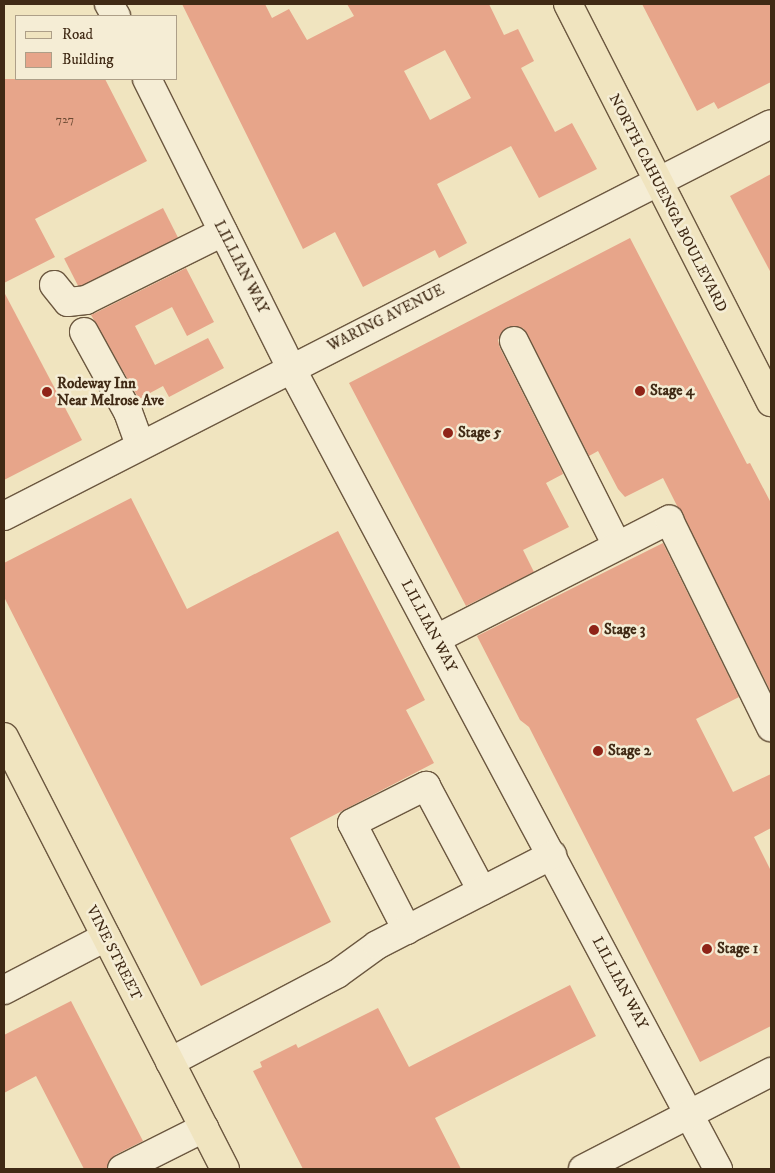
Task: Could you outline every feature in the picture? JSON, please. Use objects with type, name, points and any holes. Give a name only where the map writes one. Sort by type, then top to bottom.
[{"type":"main road","name":"NORTH CAHUENGA BOULEVARD","points":[[568,4],[656,180],[771,402]]},
{"type":"main road","name":"VINE STREET","points":[[4,738],[225,1169]]},
{"type":"street","points":[[109,4],[115,15]]},
{"type":"street","name":"LILLIAN WAY","points":[[147,80],[290,366],[691,1115],[718,1169]]},
{"type":"street","name":"WARING AVENUE","points":[[4,516],[290,366],[656,180],[771,124]]},
{"type":"street","points":[[54,285],[68,302],[86,300],[223,232]]},
{"type":"street","points":[[84,332],[128,412],[140,445]]},
{"type":"street","points":[[514,341],[618,546]]},
{"type":"street","points":[[436,638],[669,520],[771,727]]},
{"type":"street","points":[[407,930],[352,823],[426,786],[482,891]]},
{"type":"street","points":[[170,1062],[337,974],[407,930],[552,855]]},
{"type":"street","points":[[4,990],[106,937]]},
{"type":"street","points":[[583,1169],[691,1115],[771,1072]]},
{"type":"street","points":[[122,1169],[204,1128]]},
{"type":"building","points":[[182,4],[265,4],[272,18],[289,9],[307,40],[354,16],[347,4],[489,4],[504,35],[518,29],[534,61],[521,68],[555,132],[572,123],[597,169],[539,198],[511,146],[437,184],[467,243],[439,258],[435,250],[363,287],[335,232],[303,249]],"holes":[[[445,50],[471,98],[430,120],[404,71]]]},
{"type":"building","points":[[642,4],[771,4],[771,82],[718,109],[714,102],[697,111]]},
{"type":"building","points":[[4,79],[106,80],[147,161],[35,219],[55,257],[4,283]]},
{"type":"building","points":[[771,174],[771,273],[730,196]]},
{"type":"building","points":[[163,208],[178,237],[79,288],[64,258]]},
{"type":"building","points":[[630,238],[747,464],[750,463],[771,503],[771,692],[663,478],[625,497],[618,489],[598,451],[589,456],[523,328],[507,327],[498,340],[500,348],[562,471],[563,474],[546,483],[569,527],[523,550],[534,572],[466,606],[349,383]]},
{"type":"building","points":[[186,268],[214,322],[187,336],[172,307],[135,326],[155,365],[208,338],[224,368],[169,397],[163,386],[139,399],[91,315]]},
{"type":"building","name":"Rodeway Inn Near Melrose Ave","points":[[4,292],[82,440],[4,480]]},
{"type":"building","points":[[131,498],[187,609],[338,531],[425,700],[406,710],[434,763],[290,838],[331,922],[201,986],[4,597],[4,563]]},
{"type":"building","points":[[663,543],[739,697],[696,719],[733,792],[771,774],[771,828],[754,837],[771,871],[771,1026],[700,1062],[529,727],[520,720],[477,636]]},
{"type":"building","points":[[570,985],[596,1036],[435,1118],[461,1169],[303,1169],[253,1071],[262,1067],[260,1062],[296,1044],[298,1048],[378,1008],[409,1067]]},
{"type":"building","points":[[71,1001],[143,1141],[115,1155],[107,1169],[84,1169],[36,1076],[4,1093],[4,1035]]},
{"type":"place","name":"Stage 4","points":[[640,391]]},
{"type":"place","name":"Rodeway Inn Near Melrose Ave","points":[[47,392]]},
{"type":"place","name":"Stage 5","points":[[448,433]]},
{"type":"place","name":"Stage 3","points":[[594,630]]},
{"type":"place","name":"Stage 2","points":[[598,751]]},
{"type":"place","name":"Stage 1","points":[[707,949]]}]
